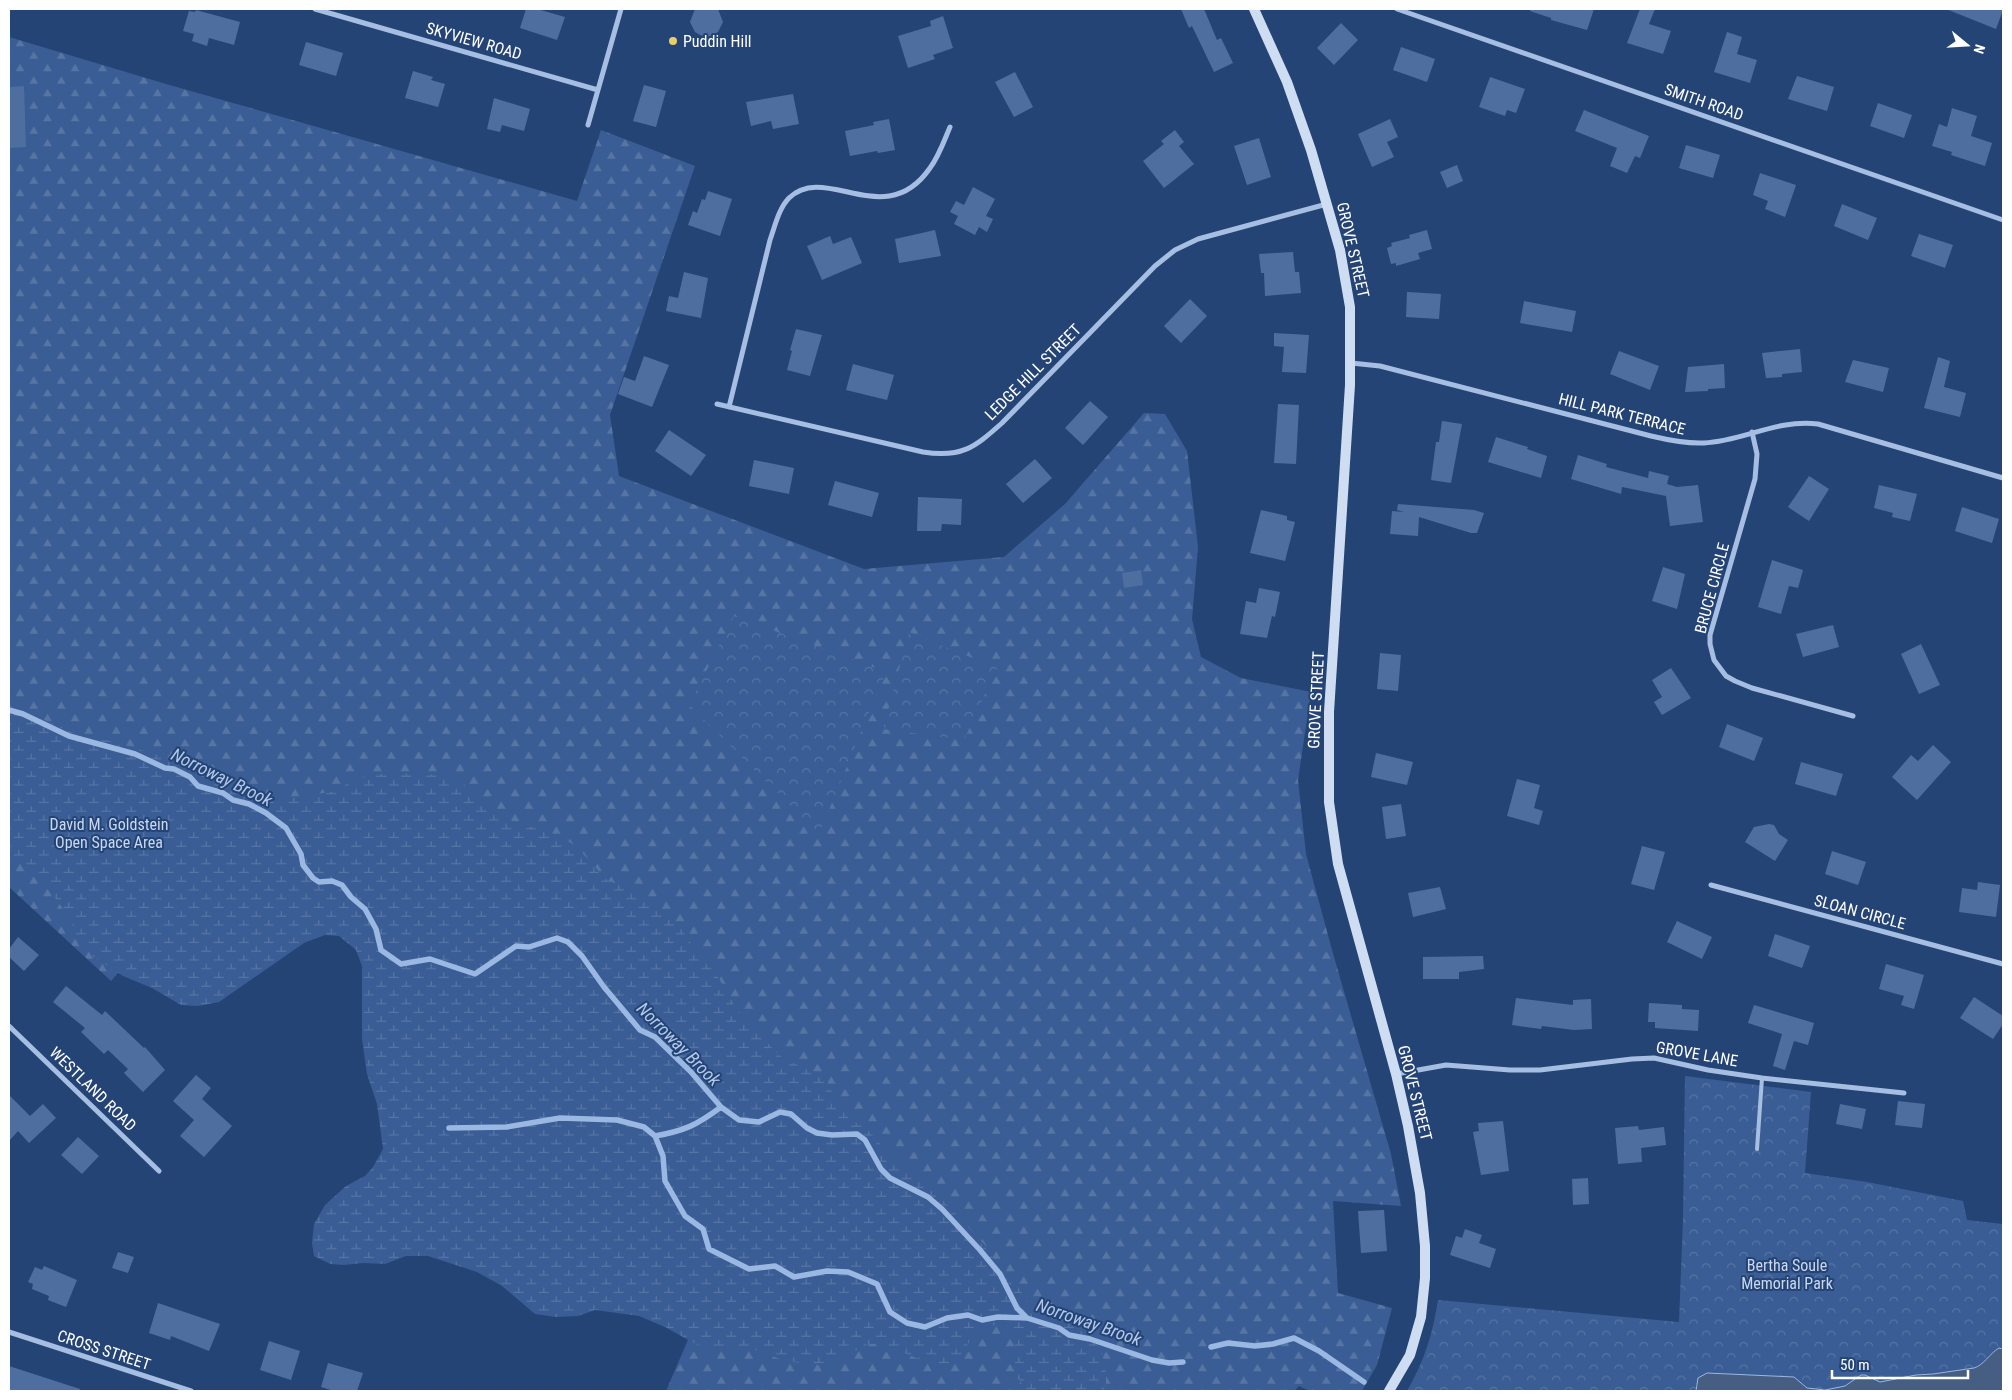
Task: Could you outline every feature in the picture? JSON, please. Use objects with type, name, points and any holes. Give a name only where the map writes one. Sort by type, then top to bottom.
[{"type":"street","name":"SKYVIEW ROAD","points":[[315,9],[598,90]]},
{"type":"street","points":[[588,125],[621,9]]},
{"type":"street","name":"GROVE STREET","points":[[1254,9],[1296,106],[1328,204],[1346,277],[1351,322],[1351,363],[1329,712],[1328,786],[1330,816],[1338,864],[1396,1074],[1410,1133],[1420,1193],[1425,1246],[1422,1310],[1410,1354],[1389,1391]]},
{"type":"street","name":"SMITH ROAD","points":[[1397,9],[2003,220]]},
{"type":"street","points":[[729,407],[770,240],[783,206],[788,199],[796,193],[814,188],[835,189],[879,198],[898,195],[915,184],[930,168],[950,127]]},
{"type":"street","name":"LEDGE HILL STREET","points":[[717,404],[923,452],[949,455],[960,452],[982,440],[1002,423],[1155,266],[1175,250],[1211,234],[1328,204]]},
{"type":"street","name":"HILL PARK TERRACE","points":[[1351,363],[1370,364],[1392,369],[1676,442],[1705,443],[1786,423],[1818,424],[2003,478]]},
{"type":"street","name":"BRUCE CIRCLE","points":[[1752,432],[1757,454],[1755,480],[1710,635],[1714,660],[1726,676],[1743,686],[1853,716]]},
{"type":"street","name":"SLOAN CIRCLE","points":[[1711,885],[2003,964]]},
{"type":"street","name":"WESTLAND ROAD","points":[[9,1026],[159,1171]]},
{"type":"street","name":"GROVE LANE","points":[[1396,1074],[1446,1065],[1510,1070],[1540,1070],[1654,1058],[1708,1070],[1762,1078],[1904,1093]]},
{"type":"street","name":"CROSS STREET","points":[[9,1332],[191,1391]]},
{"type":"lane","points":[[1757,1149],[1762,1078]]},
{"type":"green space","name":"David M. Goldstein Open Space Area","points":[[9,37],[166,84],[577,201],[601,130],[695,166],[610,415],[619,476],[864,569],[1004,557],[1065,504],[1144,413],[1165,414],[1187,451],[1198,547],[1192,619],[1201,657],[1241,678],[1311,692],[1298,780],[1306,854],[1391,1154],[1401,1206],[1333,1201],[1338,1293],[1392,1308],[1377,1365],[1362,1391],[1310,1391],[1299,1386],[1294,1391],[666,1391],[784,1116],[258,814],[111,981],[9,887]]},
{"type":"green space","points":[[734,616],[886,672],[819,834],[689,705]]},
{"type":"green space","points":[[909,632],[997,668],[964,740],[883,729]]},
{"type":"green space","name":"David M. Goldstein Open Space Area","points":[[9,703],[70,732],[119,743],[180,762],[247,788],[274,795],[296,798],[335,791],[350,782],[387,773],[445,775],[464,784],[474,798],[494,815],[557,835],[576,846],[606,879],[657,903],[679,926],[697,952],[714,970],[736,1008],[755,1030],[780,1056],[827,1080],[836,1103],[849,1119],[866,1128],[896,1161],[936,1193],[1012,1277],[1028,1303],[1041,1315],[1070,1323],[1087,1332],[1102,1352],[1106,1372],[1106,1386],[1103,1391],[1027,1391],[1015,1374],[1015,1342],[1009,1331],[999,1325],[985,1326],[972,1337],[956,1362],[943,1366],[925,1362],[884,1344],[869,1344],[830,1364],[811,1365],[783,1360],[747,1347],[728,1349],[701,1347],[665,1327],[639,1316],[595,1310],[578,1316],[556,1317],[535,1314],[502,1286],[477,1272],[428,1256],[406,1256],[385,1264],[363,1263],[344,1265],[330,1264],[314,1256],[312,1243],[314,1224],[325,1205],[346,1186],[365,1176],[373,1167],[383,1149],[377,1104],[367,1074],[362,1039],[362,966],[356,950],[339,936],[325,935],[304,943],[219,1002],[198,1006],[181,1005],[152,988],[123,976],[94,957],[79,941],[70,919],[34,870],[9,854]]},
{"type":"green space","name":"Bertha Soule Memorial Park","points":[[1685,1076],[1811,1092],[1805,1173],[1867,1182],[1963,1201],[1967,1220],[2003,1224],[2003,1349],[1999,1348],[1974,1368],[1916,1375],[1880,1382],[1871,1377],[1861,1375],[1845,1386],[1836,1389],[1817,1390],[1807,1388],[1794,1377],[1745,1376],[1720,1373],[1696,1385],[1696,1391],[1407,1391],[1427,1347],[1438,1300],[1679,1322]]},
{"type":"shaded area","points":[[1999,1348],[2003,1349],[2003,1391],[1696,1391],[1698,1378],[1707,1373],[1794,1377],[1807,1388],[1825,1390],[1845,1386],[1861,1375],[1880,1382],[1916,1375],[1974,1368]]},
{"type":"building","points":[[526,9],[537,9],[565,17],[557,40],[520,28]]},
{"type":"building","points":[[695,9],[718,9],[723,22],[718,32],[708,37],[695,32],[690,22]]},
{"type":"building","points":[[1181,9],[1204,9],[1217,40],[1221,38],[1233,63],[1214,72],[1192,26],[1189,28]]},
{"type":"building","points":[[1531,9],[1594,9],[1587,30],[1551,20],[1551,18],[1530,11]]},
{"type":"building","points":[[1640,9],[1655,9],[1649,24],[1671,31],[1663,54],[1627,43]]},
{"type":"building","points":[[1946,9],[2003,9],[2003,10],[1996,29]]},
{"type":"building","points":[[196,10],[240,22],[234,45],[209,38],[207,46],[192,41],[194,34],[183,31],[189,11],[195,12]]},
{"type":"building","points":[[943,16],[953,48],[933,55],[935,59],[908,68],[898,36],[931,26],[930,21]]},
{"type":"building","points":[[1341,23],[1358,40],[1334,65],[1317,48]]},
{"type":"building","points":[[1727,32],[1742,37],[1737,54],[1757,60],[1750,83],[1714,72]]},
{"type":"building","points":[[306,42],[343,53],[336,76],[299,65]]},
{"type":"building","points":[[1401,47],[1435,59],[1427,82],[1393,70]]},
{"type":"building","points":[[413,71],[433,77],[431,80],[445,84],[438,107],[405,98]]},
{"type":"building","points":[[1015,72],[1033,107],[1014,117],[995,82]]},
{"type":"building","points":[[1797,76],[1834,87],[1827,111],[1788,99]]},
{"type":"building","points":[[1490,77],[1525,89],[1516,113],[1507,110],[1505,116],[1479,107]]},
{"type":"building","points":[[644,85],[666,91],[656,127],[633,121]]},
{"type":"building","points":[[24,86],[26,147],[9,148],[9,87]]},
{"type":"building","points":[[793,94],[799,124],[773,129],[771,121],[751,126],[746,102]]},
{"type":"building","points":[[494,98],[530,109],[524,131],[502,125],[500,132],[487,129]]},
{"type":"building","points":[[1878,103],[1912,115],[1904,138],[1870,126]]},
{"type":"building","points":[[1952,108],[1977,116],[1971,136],[1992,143],[1985,166],[1951,155],[1952,152],[1932,146],[1939,124],[1947,127]]},
{"type":"building","points":[[1584,110],[1649,136],[1640,158],[1635,156],[1627,173],[1610,166],[1617,148],[1575,131]]},
{"type":"building","points":[[889,119],[895,150],[850,156],[845,131],[874,125],[873,122]]},
{"type":"building","points":[[1390,119],[1398,137],[1387,142],[1394,157],[1372,167],[1358,134]]},
{"type":"building","points":[[1175,130],[1184,142],[1179,146],[1194,164],[1164,188],[1143,161],[1164,144],[1161,141]]},
{"type":"building","points":[[1259,138],[1271,177],[1247,185],[1234,146]]},
{"type":"building","points":[[1686,145],[1720,155],[1713,178],[1679,168]]},
{"type":"building","points":[[1457,165],[1463,181],[1447,188],[1440,172]]},
{"type":"building","points":[[1760,173],[1796,185],[1785,217],[1765,209],[1768,201],[1753,195]]},
{"type":"building","points":[[973,187],[995,199],[986,216],[993,219],[987,232],[979,227],[975,235],[954,224],[958,216],[950,212],[956,201],[964,205]]},
{"type":"building","points":[[708,191],[732,199],[720,236],[688,225],[693,211],[697,213],[702,199],[705,200]]},
{"type":"building","points":[[1842,204],[1877,218],[1868,240],[1834,226]]},
{"type":"building","points":[[935,230],[941,256],[899,263],[895,239]]},
{"type":"building","points":[[1427,230],[1432,249],[1418,253],[1420,259],[1396,266],[1396,263],[1391,264],[1387,248],[1392,246],[1391,243],[1410,238],[1409,235]]},
{"type":"building","points":[[1919,234],[1953,245],[1945,268],[1911,256]]},
{"type":"building","points":[[830,236],[833,244],[851,237],[862,263],[822,280],[807,246]]},
{"type":"building","points":[[1293,252],[1295,272],[1299,272],[1301,293],[1265,296],[1264,273],[1261,273],[1259,254]]},
{"type":"building","points":[[684,272],[708,278],[701,318],[666,311],[669,296],[678,298]]},
{"type":"building","points":[[1407,292],[1441,294],[1439,319],[1406,317]]},
{"type":"building","points":[[1190,299],[1207,316],[1181,343],[1164,326]]},
{"type":"building","points":[[1524,301],[1576,311],[1572,332],[1520,323]]},
{"type":"building","points":[[796,329],[822,335],[810,376],[787,370]]},
{"type":"building","points":[[1274,333],[1309,335],[1306,373],[1282,372],[1284,347],[1274,346]]},
{"type":"building","points":[[1800,349],[1802,372],[1782,374],[1782,377],[1766,378],[1762,353]]},
{"type":"building","points":[[1619,351],[1659,366],[1650,390],[1610,374]]},
{"type":"building","points":[[644,356],[669,365],[652,407],[618,394],[624,377],[635,381]]},
{"type":"building","points":[[1938,357],[1950,361],[1944,387],[1966,393],[1960,417],[1924,408]]},
{"type":"building","points":[[1853,360],[1889,368],[1883,392],[1845,382]]},
{"type":"building","points":[[853,364],[894,375],[887,400],[846,390]]},
{"type":"building","points":[[1724,364],[1725,388],[1685,392],[1688,367]]},
{"type":"building","points":[[1090,401],[1108,417],[1083,445],[1065,428]]},
{"type":"building","points":[[1278,404],[1299,405],[1296,464],[1274,463]]},
{"type":"building","points":[[1442,421],[1462,424],[1451,483],[1431,480],[1436,442],[1439,442]]},
{"type":"building","points":[[669,430],[706,455],[691,476],[655,451]]},
{"type":"building","points":[[1496,437],[1528,447],[1527,449],[1547,456],[1541,478],[1488,462]]},
{"type":"building","points":[[1578,455],[1607,464],[1606,467],[1648,478],[1649,471],[1669,476],[1667,484],[1677,487],[1698,485],[1703,522],[1670,526],[1666,496],[1622,487],[1621,494],[1571,479]]},
{"type":"building","points":[[1035,459],[1052,478],[1023,503],[1006,484]]},
{"type":"building","points":[[754,460],[794,468],[789,494],[749,486]]},
{"type":"building","points":[[1809,476],[1829,489],[1809,521],[1788,507]]},
{"type":"building","points":[[835,481],[879,493],[872,517],[828,505]]},
{"type":"building","points":[[1879,485],[1917,494],[1910,521],[1892,517],[1893,513],[1874,508]]},
{"type":"building","points":[[918,497],[962,499],[961,525],[942,524],[941,531],[917,531]]},
{"type":"building","points":[[1398,504],[1474,510],[1484,513],[1477,533],[1471,533],[1419,517],[1418,536],[1390,534],[1392,511],[1404,512],[1397,510]]},
{"type":"building","points":[[1962,507],[1999,519],[1992,543],[1955,531]]},
{"type":"building","points":[[1261,510],[1287,516],[1287,520],[1295,522],[1285,561],[1250,553]]},
{"type":"building","points":[[1772,560],[1803,570],[1798,588],[1789,586],[1781,614],[1758,607]]},
{"type":"building","points":[[1663,567],[1685,574],[1677,609],[1652,601]]},
{"type":"building","points":[[1141,570],[1143,585],[1124,588],[1122,573]]},
{"type":"building","points":[[1259,588],[1280,592],[1275,617],[1272,616],[1267,638],[1240,634],[1246,601],[1256,603]]},
{"type":"building","points":[[1833,625],[1839,647],[1803,657],[1796,634]]},
{"type":"building","points":[[1921,644],[1940,685],[1919,694],[1901,654]]},
{"type":"building","points":[[1380,653],[1401,655],[1398,691],[1377,689]]},
{"type":"building","points":[[1671,668],[1691,698],[1662,715],[1654,702],[1662,697],[1652,680]]},
{"type":"building","points":[[1727,724],[1763,738],[1754,761],[1719,747]]},
{"type":"building","points":[[1933,745],[1951,762],[1917,800],[1892,777],[1911,755],[1918,761]]},
{"type":"building","points":[[1376,753],[1413,762],[1407,785],[1371,777]]},
{"type":"building","points":[[1801,762],[1843,774],[1836,796],[1795,784]]},
{"type":"building","points":[[1517,779],[1540,785],[1534,808],[1543,811],[1539,825],[1507,816]]},
{"type":"building","points":[[1401,804],[1406,836],[1386,839],[1382,807]]},
{"type":"building","points":[[1774,825],[1779,834],[1788,840],[1775,861],[1745,842],[1754,827]]},
{"type":"building","points":[[1642,846],[1665,852],[1654,890],[1631,884]]},
{"type":"building","points":[[1832,851],[1866,862],[1858,885],[1825,874]]},
{"type":"building","points":[[1978,882],[2000,885],[1996,917],[1959,912],[1962,888],[1977,890]]},
{"type":"building","points":[[1440,887],[1446,909],[1413,917],[1408,893]]},
{"type":"building","points":[[1677,921],[1712,937],[1702,959],[1667,942]]},
{"type":"building","points":[[1775,934],[1810,946],[1802,968],[1768,956]]},
{"type":"building","points":[[18,937],[39,955],[24,971],[9,957],[9,949]]},
{"type":"building","points":[[1483,956],[1484,969],[1459,972],[1459,979],[1423,979],[1423,957]]},
{"type":"building","points":[[1886,964],[1924,975],[1914,1009],[1901,1005],[1904,996],[1879,989]]},
{"type":"building","points":[[66,986],[102,1015],[105,1011],[145,1047],[165,1070],[143,1092],[124,1073],[128,1069],[108,1050],[104,1054],[81,1032],[85,1028],[53,1002]]},
{"type":"building","points":[[1974,997],[2003,1016],[2003,1024],[1993,1039],[1960,1018]]},
{"type":"building","points":[[1516,998],[1573,1005],[1573,1000],[1591,999],[1592,1029],[1574,1030],[1542,1026],[1541,1029],[1512,1025]]},
{"type":"building","points":[[1649,1003],[1682,1005],[1682,1009],[1699,1010],[1698,1031],[1655,1028],[1655,1022],[1648,1022]]},
{"type":"building","points":[[1754,1005],[1814,1023],[1808,1045],[1794,1041],[1785,1070],[1773,1066],[1782,1034],[1748,1023]]},
{"type":"building","points":[[196,1075],[211,1088],[202,1099],[232,1126],[204,1157],[180,1136],[194,1120],[173,1101]]},
{"type":"building","points":[[9,1095],[30,1116],[43,1104],[56,1118],[29,1143],[18,1131],[9,1141]]},
{"type":"building","points":[[1898,1101],[1925,1104],[1922,1128],[1895,1125]]},
{"type":"building","points":[[1840,1104],[1866,1109],[1862,1129],[1836,1124]]},
{"type":"building","points":[[1503,1121],[1509,1171],[1481,1175],[1473,1132],[1479,1131],[1478,1123]]},
{"type":"building","points":[[1638,1126],[1639,1130],[1664,1127],[1666,1145],[1641,1148],[1642,1162],[1618,1164],[1615,1128]]},
{"type":"building","points":[[78,1137],[99,1156],[82,1174],[61,1155]]},
{"type":"building","points":[[1588,1178],[1589,1204],[1573,1205],[1572,1179]]},
{"type":"building","points":[[1384,1210],[1387,1251],[1361,1253],[1358,1211]]},
{"type":"building","points":[[1465,1229],[1482,1235],[1479,1243],[1496,1249],[1490,1268],[1450,1255],[1456,1236],[1462,1238]]},
{"type":"building","points":[[118,1252],[134,1257],[128,1273],[112,1268]]},
{"type":"building","points":[[44,1266],[77,1280],[66,1307],[48,1300],[49,1296],[32,1289],[33,1284],[28,1282],[35,1267],[42,1270]]},
{"type":"building","points":[[158,1303],[220,1324],[209,1351],[171,1336],[170,1340],[149,1333]]},
{"type":"building","points":[[269,1341],[300,1351],[291,1380],[260,1370]]},
{"type":"building","points":[[328,1363],[363,1373],[357,1391],[334,1391],[321,1387]]},
{"type":"building","points":[[9,1366],[80,1389],[80,1391],[9,1391]]},
{"type":"waterway","name":"Norroway Brook","points":[[9,710],[23,714],[69,736],[135,754],[165,768],[174,769],[190,777],[198,786],[223,793],[233,800],[249,804],[266,813],[286,828],[301,854],[303,865],[313,878],[319,882],[332,881],[342,885],[351,897],[365,909],[376,929],[381,950],[401,964],[430,959],[475,974],[516,946],[529,947],[557,938],[568,942],[582,956],[604,987],[640,1030],[655,1037],[691,1072],[721,1107],[739,1120],[759,1122],[780,1112],[791,1114],[807,1128],[817,1133],[832,1135],[857,1134],[865,1140],[881,1169],[890,1178],[928,1197],[942,1209],[980,1250],[1000,1274],[1017,1308],[1027,1318],[1059,1328],[1069,1335],[1090,1339],[1152,1360],[1169,1363],[1183,1362]]},
{"type":"waterway","points":[[449,1128],[507,1127],[560,1118],[617,1120],[644,1127],[655,1136],[690,1126],[721,1107]]},
{"type":"waterway","points":[[655,1136],[663,1156],[665,1181],[685,1216],[703,1229],[709,1249],[749,1269],[775,1266],[794,1277],[827,1271],[848,1272],[877,1284],[890,1312],[907,1323],[925,1327],[947,1318],[968,1315],[982,1320],[998,1317],[1027,1318]]},
{"type":"waterway","name":"Norroway Brook","points":[[1211,1347],[1228,1343],[1255,1346],[1273,1344],[1294,1338],[1319,1351],[1364,1382]]},
{"type":"place","name":"Puddin Hill","points":[[673,41]]}]
